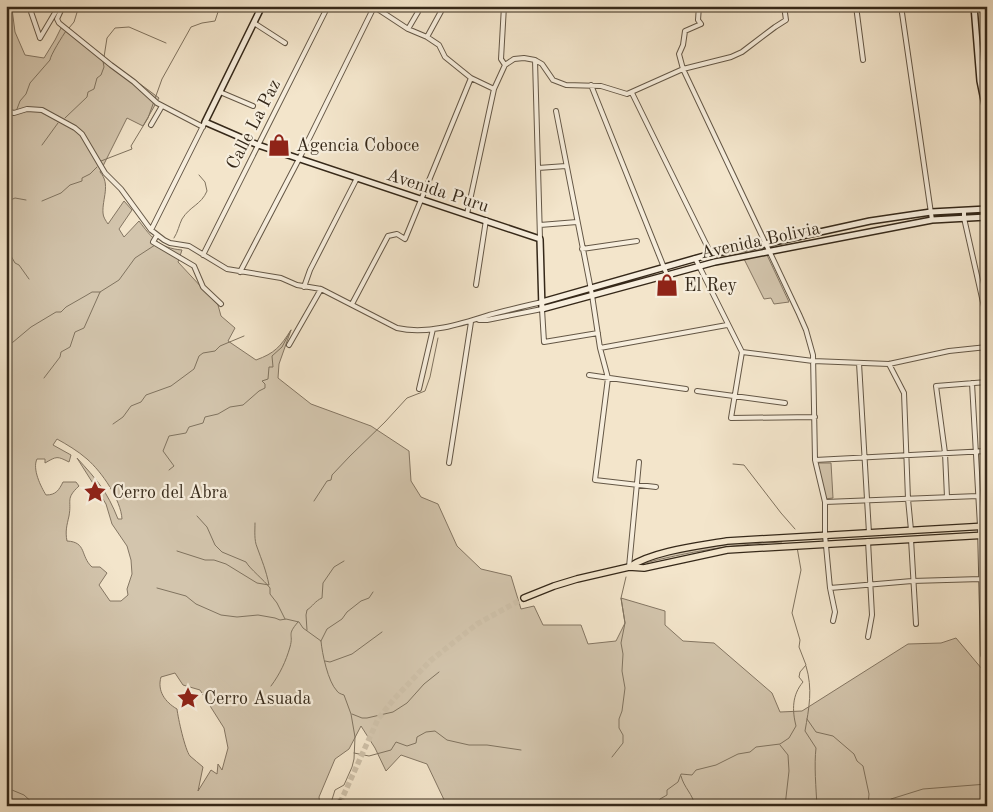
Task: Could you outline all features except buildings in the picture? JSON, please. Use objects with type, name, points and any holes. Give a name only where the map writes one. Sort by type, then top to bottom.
[{"type":"main road","points":[[629,567],[640,560],[699,545],[745,539],[983,526]]},
{"type":"main road","points":[[524,598],[554,586],[629,567],[644,568],[727,550],[983,535]]},
{"type":"main road","points":[[804,536],[805,545]]},
{"type":"street","points":[[29,6],[40,38],[59,6]]},
{"type":"street","points":[[63,6],[57,19],[58,23],[162,106],[204,124]]},
{"type":"street","points":[[151,230],[262,6]]},
{"type":"street","name":"Calle La Paz","points":[[204,255],[328,6]]},
{"type":"street","points":[[240,272],[300,159],[374,6],[408,29],[439,46],[445,57],[470,78],[494,89]]},
{"type":"street","points":[[427,38],[444,6]]},
{"type":"street","points":[[504,6],[501,60],[505,65]]},
{"type":"street","points":[[699,6],[698,20],[700,24],[685,31],[683,45],[679,54],[683,69],[806,330],[813,361],[815,460],[825,502],[825,535],[830,588],[835,612],[833,621]]},
{"type":"street","points":[[467,214],[494,89],[505,65],[514,59],[535,60],[542,64],[553,80],[566,86],[601,86],[621,93],[632,93],[683,69],[731,57],[742,52],[786,20],[784,6]]},
{"type":"street","points":[[856,6],[863,60]]},
{"type":"street","points":[[901,6],[932,220]]},
{"type":"street","points":[[974,6],[980,81],[987,115]]},
{"type":"street","points":[[408,29],[418,12]]},
{"type":"street","points":[[254,23],[285,43]]},
{"type":"street","points":[[535,60],[544,342],[598,333]]},
{"type":"street","points":[[352,304],[388,236],[397,234],[405,239],[470,78]]},
{"type":"street","points":[[591,85],[667,275]]},
{"type":"street","points":[[220,92],[253,106]]},
{"type":"street","points":[[632,93],[711,254]]},
{"type":"street","points":[[150,125],[162,106]]},
{"type":"street","points":[[6,111],[14,114],[34,108],[52,115],[75,128],[82,134],[105,173],[132,203],[151,230],[170,243],[189,246],[227,269],[282,278],[304,287],[321,289],[397,328],[409,331],[434,329],[471,322],[542,302]]},
{"type":"street","points":[[556,111],[592,295],[600,348],[608,378],[595,480],[656,487]]},
{"type":"street","name":"Avenida Puru","points":[[204,124],[300,159],[540,239]]},
{"type":"street","points":[[538,168],[566,166]]},
{"type":"street","points":[[304,287],[310,270],[357,178]]},
{"type":"street","name":"Avenida Bolivia","points":[[542,302],[711,254],[870,221],[931,212],[987,209]]},
{"type":"street","points":[[964,210],[964,218],[987,320]]},
{"type":"street","name":"Avenida Bolivia","points":[[542,309],[699,266],[769,251],[932,220],[987,217]]},
{"type":"street","points":[[476,285],[486,220]]},
{"type":"street","points":[[540,225],[577,222]]},
{"type":"street","points":[[157,235],[153,242],[194,266],[203,287],[221,304]]},
{"type":"street","points":[[582,249],[637,241]]},
{"type":"street","points":[[695,258],[742,352],[731,418],[815,416]]},
{"type":"street","points":[[289,345],[321,289]]},
{"type":"street","points":[[478,320],[487,320],[542,309]]},
{"type":"street","points":[[450,463],[471,322]]},
{"type":"street","points":[[600,348],[727,325]]},
{"type":"street","points":[[419,389],[434,329]]},
{"type":"street","points":[[742,352],[813,361],[889,364],[987,347]]},
{"type":"street","points":[[859,363],[869,533]]},
{"type":"street","points":[[889,364],[904,393],[911,530]]},
{"type":"street","points":[[590,375],[686,389]]},
{"type":"street","points":[[947,497],[945,454],[936,386],[987,382]]},
{"type":"street","points":[[972,383],[978,496],[983,526],[983,655]]},
{"type":"street","points":[[696,391],[785,403]]},
{"type":"street","points":[[815,460],[987,451]]},
{"type":"street","points":[[629,567],[638,462]]},
{"type":"street","points":[[825,502],[978,496]]},
{"type":"street","points":[[910,538],[916,624]]},
{"type":"street","points":[[868,541],[872,615],[868,637]]},
{"type":"street","points":[[830,588],[912,581],[982,579]]},
{"type":"shaded area","points":[[6,6],[10,6],[12,9],[15,32],[25,55],[44,58],[62,26],[159,98],[143,126],[127,118],[100,172],[106,187],[103,213],[108,224],[124,201],[132,210],[119,229],[124,237],[139,221],[157,241],[167,247],[182,250],[178,262],[218,305],[221,316],[235,328],[228,341],[256,360],[276,349],[291,330],[279,364],[278,378],[311,404],[371,426],[409,451],[411,481],[421,497],[438,504],[457,546],[481,569],[511,576],[521,609],[534,606],[543,625],[581,625],[588,644],[616,641],[625,623],[621,598],[665,611],[665,625],[683,641],[714,643],[772,693],[780,712],[802,711],[908,644],[941,643],[956,638],[982,669],[981,710],[987,771],[987,806],[447,806],[427,764],[401,755],[386,771],[375,748],[361,726],[349,749],[335,759],[319,797],[320,806],[6,806]],"holes":[[[57,439],[80,453],[93,465],[110,487],[118,503],[122,519],[118,519],[101,486],[77,458],[106,504],[112,524],[127,546],[132,574],[127,589],[128,595],[121,601],[110,601],[99,585],[107,573],[100,567],[92,567],[88,563],[81,547],[78,544],[67,541],[66,531],[70,511],[70,497],[79,486],[76,482],[63,482],[57,492],[46,495],[36,473],[37,459],[45,459],[45,463],[55,458],[69,462],[71,455],[53,445]],[[175,673],[183,685],[200,690],[224,728],[228,748],[222,770],[218,764],[217,774],[211,770],[198,791],[203,767],[188,753],[177,709],[163,696],[160,687],[161,677]]]},
{"type":"shaded area","points":[[767,255],[789,302],[774,304],[771,298],[764,299],[744,259]]},
{"type":"shaded area","points":[[818,463],[831,463],[833,498],[825,499]]},
{"type":"shaded area","points":[[781,538],[782,542],[711,549],[641,564],[693,548]]},
{"type":"waterway","points":[[69,28],[74,22],[79,6]]},
{"type":"waterway","points":[[101,161],[132,149],[131,146],[148,118],[162,79],[191,27],[215,21],[220,6]]},
{"type":"waterway","points":[[104,57],[107,38],[115,28],[129,27],[166,43]]},
{"type":"waterway","points":[[17,109],[30,83],[50,60],[66,31]]},
{"type":"waterway","points":[[65,118],[87,97],[88,92],[94,89],[97,78],[101,75],[104,67],[103,61]]},
{"type":"waterway","points":[[42,145],[58,123]]},
{"type":"waterway","points":[[42,201],[61,193],[70,185],[82,181],[82,178],[90,174],[97,167]]},
{"type":"waterway","points":[[174,238],[182,219],[205,196],[207,191],[205,182],[199,175]]},
{"type":"waterway","points":[[6,202],[15,198],[26,200]]},
{"type":"waterway","points":[[44,378],[60,357],[61,352],[70,347],[75,332],[84,328],[100,292],[119,280],[135,258],[155,245]]},
{"type":"waterway","points":[[6,253],[19,265],[29,279]]},
{"type":"waterway","points":[[6,348],[31,327],[56,312],[61,312],[92,292],[100,292]]},
{"type":"waterway","points":[[169,470],[174,466],[163,451],[169,436],[186,433],[189,427],[203,423],[205,417],[218,414],[230,407],[243,405],[265,388],[265,384],[262,381],[268,379],[269,367],[273,367],[272,356],[282,347],[291,330]]},
{"type":"waterway","points":[[113,424],[123,417],[131,406],[141,402],[146,395],[171,386],[194,369],[199,356],[203,353],[215,351],[220,346],[244,336]]},
{"type":"waterway","points":[[314,501],[327,481],[331,480],[332,475],[407,398],[425,391],[430,377],[438,338]]},
{"type":"waterway","points":[[733,464],[744,465],[795,529]]},
{"type":"waterway","points":[[197,516],[207,527],[215,545],[222,552],[246,562],[270,588],[270,594],[285,619]]},
{"type":"waterway","points":[[177,551],[205,560],[214,560],[226,564],[257,583],[269,585],[256,544],[255,523]]},
{"type":"waterway","points":[[656,806],[660,799],[667,795],[667,790],[678,782],[681,774],[692,775],[696,770],[716,765],[738,754],[750,752],[756,747],[780,744],[789,738],[796,726],[794,703],[799,687],[803,682],[799,677],[800,672],[806,665],[799,647],[800,640],[792,613],[801,570],[797,547]]},
{"type":"waterway","points":[[307,630],[307,610],[322,598],[323,583],[334,567],[344,561]]},
{"type":"waterway","points":[[612,757],[623,743],[623,735],[619,728],[625,688],[621,643],[625,623],[621,598],[626,577]]},
{"type":"waterway","points":[[157,588],[186,596],[196,604],[221,615],[237,617],[258,615],[299,622],[303,628],[321,641],[328,674],[337,692],[344,695],[351,714],[355,737],[352,767],[344,785],[335,790],[330,806]]},
{"type":"waterway","points":[[321,641],[327,629],[342,619],[347,612],[361,601],[369,598],[373,592]]},
{"type":"waterway","points":[[271,686],[285,662],[290,647],[291,632],[298,622]]},
{"type":"waterway","points":[[325,661],[330,662],[352,654],[382,632]]},
{"type":"waterway","points":[[806,666],[810,691],[805,731],[816,748],[817,806]]},
{"type":"waterway","points":[[352,714],[367,718],[393,712],[407,703],[424,684],[439,672]]},
{"type":"waterway","points":[[807,719],[816,732],[833,736],[854,754],[857,761],[863,766],[869,794],[868,806]]},
{"type":"waterway","points":[[354,753],[369,756],[391,750],[396,742],[407,746],[416,743],[417,737],[426,732],[435,731],[447,740],[469,745],[487,745],[521,750]]},
{"type":"waterway","points":[[780,745],[788,755],[789,771],[785,806]]},
{"type":"waterway","points":[[681,776],[695,806]]},
{"type":"waterway","points":[[891,799],[923,789],[987,784]]},
{"type":"waterway","points":[[12,790],[24,795],[36,806]]},
{"type":"tunnel","points":[[340,803],[378,719],[394,699],[430,661],[477,624],[524,598]]},
{"type":"place","name":"Agencia Coboce","points":[[279,145]]},
{"type":"place","name":"El Rey","points":[[667,285]]},
{"type":"place","name":"Cerro del Abra","points":[[95,492]]},
{"type":"place","name":"Cerro Asuada","points":[[188,698]]}]
